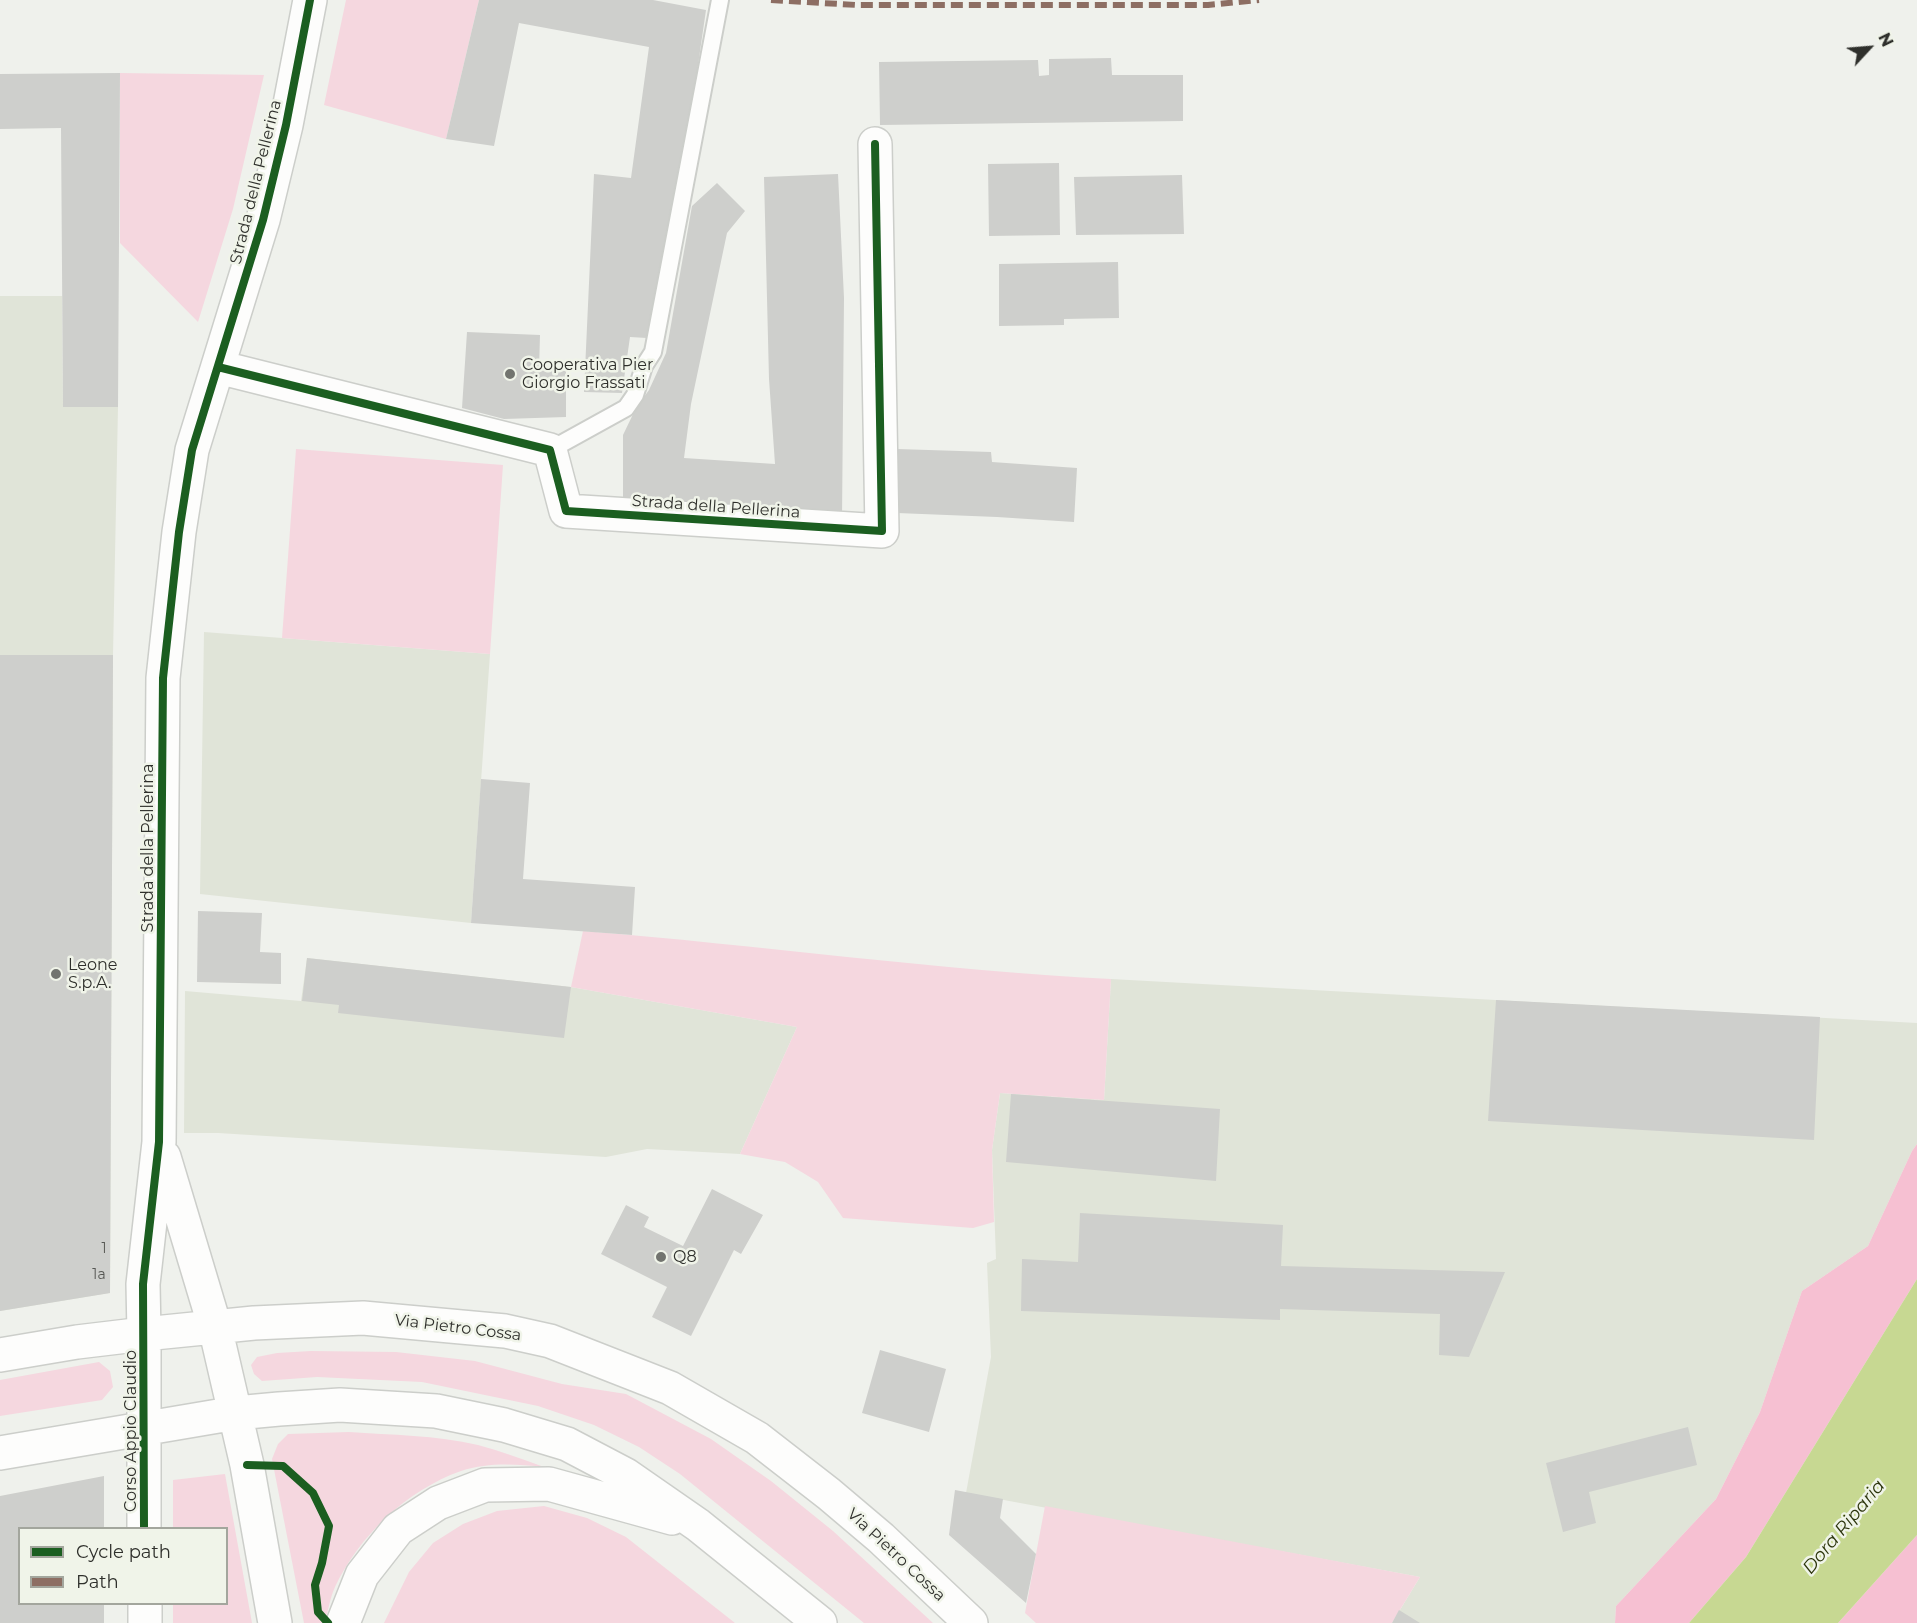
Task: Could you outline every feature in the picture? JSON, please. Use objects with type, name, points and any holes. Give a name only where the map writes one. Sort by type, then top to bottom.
[{"type":"street","name":"Strada della Pellerina","points":[[144,1334],[143,1284],[159,1142],[163,678],[179,532],[192,450],[263,220],[289,114],[310,0]]},
{"type":"street","name":"Strada della Pellerina","points":[[550,450],[566,511],[882,531],[875,144]]},
{"type":"street","points":[[218,367],[550,450]]},
{"type":"street","name":"Strada della Pellerina","points":[[159,1142],[215,1327]]},
{"type":"street","name":"Via Pietro Cossa","points":[[0,1355],[144,1334],[215,1327],[363,1318],[505,1331],[550,1341],[670,1388],[757,1438],[830,1494],[971,1623]]},
{"type":"street","points":[[215,1327],[236,1413],[275,1623]]},
{"type":"street","name":"Corso Appio Claudio","points":[[144,1334],[144,1527]]},
{"type":"street","points":[[0,1453],[236,1413],[340,1405],[436,1411],[504,1425],[567,1444],[626,1475],[698,1525],[820,1623]]},
{"type":"street","points":[[343,1623],[362,1575],[398,1529],[438,1503],[485,1485],[549,1484],[698,1525]]},
{"type":"street","points":[[145,1605],[145,1623]]},
{"type":"lane","points":[[550,450],[626,408],[635,395],[644,366],[653,352],[720,0]]},
{"type":"shaded area","points":[[346,0],[479,0],[446,139],[324,105]]},
{"type":"shaded area","points":[[120,73],[264,75],[233,209],[198,322],[120,243]]},
{"type":"shaded area","name":"Leone S.p.A.","points":[[0,296],[62,296],[63,407],[118,407],[113,655],[110,1293],[0,1311]]},
{"type":"shaded area","points":[[296,449],[503,465],[490,654],[282,638]]},
{"type":"shaded area","points":[[204,632],[490,654],[471,923],[200,894]]},
{"type":"shaded area","points":[[583,931],[979,970],[1111,979],[1104,1100],[1000,1093],[992,1150],[994,1222],[973,1228],[843,1218],[818,1182],[785,1162],[740,1154],[797,1027],[571,987]]},
{"type":"shaded area","points":[[307,958],[571,987],[797,1027],[740,1154],[647,1149],[606,1157],[218,1133],[184,1133],[185,991],[301,1001]]},
{"type":"shaded area","points":[[1111,979],[1917,1023],[1917,1144],[1868,1246],[1802,1291],[1760,1412],[1716,1499],[1616,1606],[1615,1623],[1392,1623],[1420,1577],[966,1493],[991,1357],[987,1263],[996,1259],[992,1150],[1000,1093],[1104,1100]]},
{"type":"shaded area","points":[[1917,1144],[1917,1279],[1746,1557],[1689,1623],[1615,1623],[1616,1606],[1716,1499],[1760,1412],[1802,1291],[1868,1246]]},
{"type":"shaded area","points":[[311,1351],[396,1352],[475,1361],[562,1384],[626,1394],[711,1439],[771,1481],[833,1531],[933,1623],[864,1623],[680,1474],[639,1447],[594,1425],[538,1406],[422,1382],[317,1377],[262,1381],[254,1374],[251,1365],[257,1357]]},
{"type":"shaded area","points":[[99,1362],[110,1371],[113,1387],[102,1400],[0,1416],[0,1380]]},
{"type":"shaded area","points":[[349,1432],[446,1439],[478,1445],[544,1467],[481,1466],[441,1479],[422,1490],[387,1517],[357,1550],[335,1587],[325,1623],[304,1623],[272,1459],[278,1444],[288,1434]]},
{"type":"shaded area","points":[[225,1474],[252,1623],[173,1623],[173,1605],[228,1605],[228,1527],[173,1527],[173,1480]]},
{"type":"shaded area","points":[[544,1506],[587,1518],[626,1537],[735,1623],[384,1623],[409,1572],[433,1543],[463,1524],[497,1511]]},
{"type":"shaded area","points":[[1045,1506],[1420,1577],[1392,1623],[1036,1623],[1025,1613]]},
{"type":"shaded area","points":[[1917,1535],[1917,1623],[1838,1623]]},
{"type":"water","name":"Dora Riparia","points":[[1917,1279],[1917,1535],[1838,1623],[1689,1623],[1746,1557]]},
{"type":"building","points":[[479,0],[653,0],[706,10],[682,175],[647,338],[630,337],[622,393],[584,392],[594,174],[631,178],[649,47],[519,23],[494,146],[446,139]]},
{"type":"building","points":[[1111,58],[1112,75],[1183,75],[1183,121],[880,125],[879,62],[1038,60],[1039,76],[1049,75],[1049,59]]},
{"type":"building","points":[[120,73],[118,407],[63,407],[61,128],[0,129],[0,74]]},
{"type":"building","points":[[1059,163],[1060,235],[989,236],[988,164]]},
{"type":"building","points":[[838,174],[844,298],[842,518],[623,501],[623,435],[636,408],[649,390],[666,353],[692,206],[717,183],[745,211],[727,233],[691,404],[684,458],[775,464],[769,379],[764,177]]},
{"type":"building","points":[[1182,175],[1184,234],[1076,235],[1074,177]]},
{"type":"building","points":[[1118,262],[1119,318],[1064,319],[1064,325],[999,326],[999,264]]},
{"type":"building","points":[[467,332],[540,335],[539,370],[566,371],[566,417],[504,419],[462,408]]},
{"type":"building","points":[[897,449],[991,452],[992,462],[1077,468],[1074,522],[897,513]]},
{"type":"building","name":"Leone S.p.A.","points":[[0,655],[113,655],[110,1293],[0,1311]]},
{"type":"building","points":[[481,779],[530,783],[523,879],[635,887],[632,935],[471,923]]},
{"type":"building","points":[[198,911],[262,913],[260,952],[281,953],[281,984],[197,982]]},
{"type":"building","points":[[307,958],[571,987],[564,1038],[338,1013],[339,1005],[302,1001]]},
{"type":"building","points":[[1496,1000],[1820,1017],[1814,1140],[1488,1121]]},
{"type":"building","points":[[1011,1094],[1220,1109],[1216,1181],[1006,1162]]},
{"type":"building","points":[[712,1189],[763,1215],[741,1254],[734,1250],[691,1336],[652,1317],[667,1287],[601,1254],[626,1205],[649,1217],[644,1227],[683,1246]]},
{"type":"building","points":[[1080,1213],[1283,1225],[1281,1266],[1505,1272],[1469,1357],[1439,1355],[1440,1314],[1280,1309],[1280,1320],[1021,1311],[1022,1259],[1078,1262]]},
{"type":"building","points":[[880,1350],[946,1369],[929,1432],[862,1413]]},
{"type":"building","points":[[1688,1427],[1697,1465],[1589,1492],[1596,1523],[1563,1532],[1546,1463]]},
{"type":"building","points":[[104,1476],[104,1527],[18,1527],[18,1605],[104,1605],[104,1623],[0,1623],[0,1496]]},
{"type":"building","points":[[955,1490],[1003,1499],[1000,1518],[1036,1554],[1026,1603],[949,1535]]},
{"type":"building","points":[[1399,1610],[1420,1623],[1392,1623]]},
{"type":"marked path","points":[[771,0],[857,5],[1208,5],[1259,0]]},
{"type":"cycle path","points":[[144,1527],[143,1284],[159,1142],[163,678],[179,532],[192,450],[263,220],[286,125],[310,0]]},
{"type":"cycle path","points":[[218,367],[550,450],[566,511],[882,531],[875,144]]},
{"type":"cycle path","points":[[247,1465],[283,1466],[313,1493],[329,1526],[315,1585],[318,1612],[328,1623]]},
{"type":"place","name":"Cooperativa Pier Giorgio Frassati","points":[[510,374]]},
{"type":"place","name":"Leone S.p.A.","points":[[56,974]]},
{"type":"place","name":"Q8","points":[[661,1257]]}]
